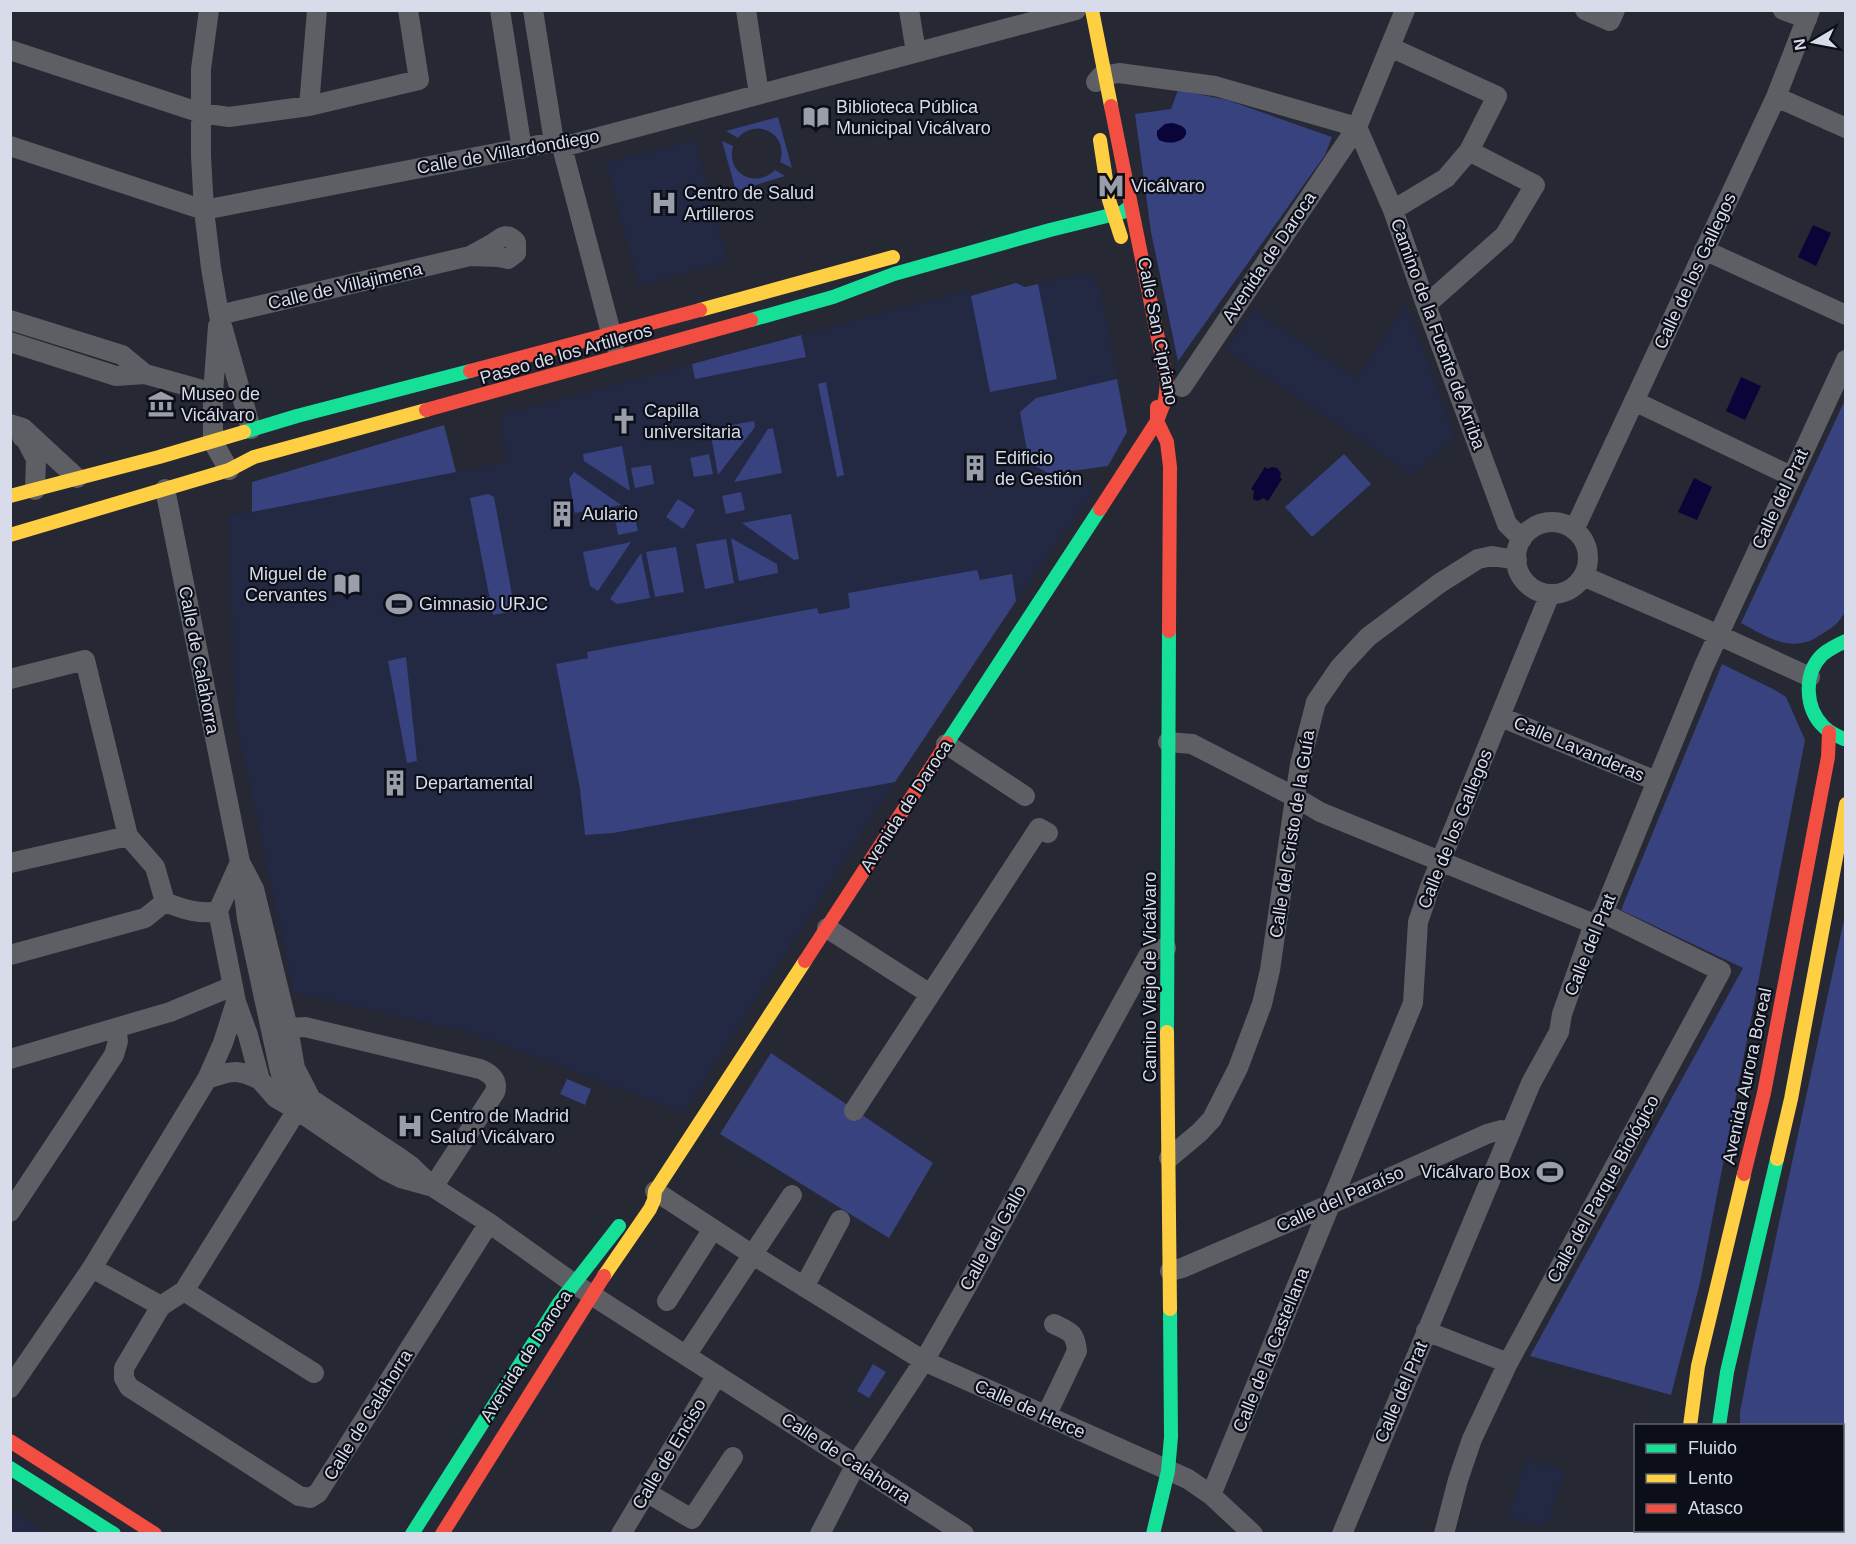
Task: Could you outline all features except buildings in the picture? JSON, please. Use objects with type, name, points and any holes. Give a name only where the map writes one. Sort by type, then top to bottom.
[{"type":"street","points":[[309,106],[317,10]]},
{"type":"street","points":[[10,50],[201,113],[229,117],[309,106],[419,80],[408,10]]},
{"type":"street","points":[[500,10],[522,149]]},
{"type":"street","points":[[533,10],[558,144],[618,358]]},
{"type":"street","points":[[746,10],[759,94]]},
{"type":"street","points":[[909,10],[916,52]]},
{"type":"street","name":"Calle de Villardondiego","points":[[10,146],[204,210],[558,144],[759,94],[1076,10]]},
{"type":"street","name":"Calle San Cipriano","points":[[1091,10],[1115,207],[1155,320],[1168,388],[1157,421]]},
{"type":"street","name":"Avenida de Daroca","points":[[1182,387],[1357,127],[1405,10]]},
{"type":"street","points":[[1585,10],[1610,21],[1616,10]]},
{"type":"street","points":[[1784,10],[1808,15]]},
{"type":"street","points":[[206,11],[201,69],[204,210],[219,315],[252,429],[254,458]]},
{"type":"street","name":"Calle de los Gallegos","points":[[1574,530],[1776,97],[1808,15]]},
{"type":"street","points":[[1390,47],[1497,96],[1469,151],[1446,178],[1393,210]]},
{"type":"street","points":[[1100,80],[1119,73],[1215,86],[1357,127]]},
{"type":"street","name":"Calle San Cipriano","points":[[1100,80],[1098,115],[1123,247]]},
{"type":"street","points":[[1776,97],[1845,128]]},
{"type":"street","name":"Camino de la Fuente de Arriba","points":[[1357,127],[1393,210],[1507,524],[1522,539]]},
{"type":"street","points":[[1426,305],[1505,235],[1535,184],[1469,151]]},
{"type":"street","name":"Paseo de los Artilleros","points":[[10,496],[77,478],[229,470],[254,458],[806,306],[894,274],[1003,243],[1115,207]]},
{"type":"street","points":[[1704,250],[1845,315]]},
{"type":"street","name":"Paseo de los Artilleros","points":[[10,535],[162,473],[213,441],[609,324],[907,254]]},
{"type":"street","name":"Calle de Villajimena","points":[[219,315],[470,256]]},
{"type":"street","points":[[219,315],[213,393],[213,441],[229,470]]},
{"type":"street","points":[[10,320],[122,355],[145,374]]},
{"type":"street","points":[[10,342],[116,376],[145,374],[213,393]]},
{"type":"street","name":"Calle del Prat","points":[[1342,1533],[1531,1083],[1559,1032],[1562,1014],[1599,918],[1718,634],[1845,360]]},
{"type":"street","name":"Calle San Cipriano","points":[[1152,384],[1157,421]]},
{"type":"street","points":[[1634,400],[1791,476]]},
{"type":"street","name":"Avenida de Daroca","points":[[442,1533],[592,1294],[650,1209],[654,1200],[647,1196],[826,928],[1157,421]]},
{"type":"street","name":"Camino Viejo de Vicálvaro","points":[[1153,1533],[1168,1471],[1171,1437],[1166,948],[1170,466],[1167,442],[1157,421]]},
{"type":"street","points":[[10,424],[23,428],[77,478]]},
{"type":"street","points":[[10,434],[25,438],[36,459],[34,490]]},
{"type":"street","name":"Calle de Calahorra","points":[[162,473],[240,862],[243,898],[279,1067],[286,1092],[297,1110]]},
{"type":"street","points":[[1547,523],[1557,523],[1574,530],[1581,537],[1588,557],[1587,567],[1577,584],[1569,590],[1550,594],[1531,587],[1519,570],[1517,560],[1522,539],[1538,525],[1547,523]]},
{"type":"street","name":"Calle del Cristo de la Guía","points":[[1169,1158],[1212,1119],[1238,1068],[1262,1004],[1270,970],[1300,764],[1316,702],[1340,667],[1368,638],[1440,583],[1478,559],[1492,556],[1517,560]]},
{"type":"street","points":[[1583,576],[1718,634],[1810,677]]},
{"type":"street","name":"Calle de los Gallegos","points":[[1331,1204],[1413,1003],[1418,922],[1430,887],[1550,594]]},
{"type":"street","points":[[1845,641],[1829,649],[1817,661],[1810,677],[1808,693],[1811,708],[1818,721],[1829,732],[1845,740]]},
{"type":"street","points":[[10,679],[85,660],[128,836],[155,867],[165,902]]},
{"type":"street","name":"Calle Lavanderas","points":[[1501,717],[1656,781]]},
{"type":"street","name":"Avenida Aurora Boreal","points":[[1690,1424],[1698,1366],[1764,1093],[1828,757],[1829,732]]},
{"type":"street","name":"Calle del Parque Biológico","points":[[1168,742],[1192,744],[1295,796],[1320,812],[1442,861],[1599,918],[1722,971],[1508,1363],[1472,1439],[1444,1533]]},
{"type":"street","points":[[946,744],[1024,796]]},
{"type":"street","points":[[1719,1424],[1727,1372],[1791,1099],[1845,804]]},
{"type":"street","points":[[854,1111],[1039,828],[1048,833]]},
{"type":"street","points":[[10,863],[128,836]]},
{"type":"street","points":[[240,862],[218,911],[235,994],[260,1080]]},
{"type":"street","name":"Calle de Calahorra","points":[[240,862],[254,889],[288,1028],[295,1068],[311,1099],[411,1166],[433,1187],[489,1222],[573,1283],[856,1464],[938,1526],[964,1533]]},
{"type":"street","points":[[165,902],[179,908],[204,913],[218,911]]},
{"type":"street","points":[[10,955],[145,918],[165,902]]},
{"type":"street","points":[[826,928],[930,993]]},
{"type":"street","name":"Calle del Gallo","points":[[820,1533],[856,1464],[924,1361],[968,1284],[1148,956],[1154,950],[1166,948]]},
{"type":"street","points":[[10,1059],[235,994]]},
{"type":"street","points":[[10,1388],[92,1268],[207,1079],[223,1043],[235,994]]},
{"type":"street","points":[[288,1028],[304,1027],[480,1069],[494,1078],[495,1092],[433,1187]]},
{"type":"street","points":[[10,1212],[114,1055],[118,1041],[116,1029]]},
{"type":"street","name":"Calle de Calahorra","points":[[207,1079],[237,1071],[249,1074],[260,1080],[276,1098],[385,1170],[401,1178],[433,1187]]},
{"type":"street","name":"Calle de Calahorra","points":[[297,1110],[184,1291],[161,1306],[124,1368],[124,1378],[129,1387],[299,1496],[309,1498],[318,1493],[489,1222]]},
{"type":"street","name":"Calle del Paraíso","points":[[1170,1271],[1182,1268],[1331,1204],[1487,1134],[1501,1130],[1510,1133]]},
{"type":"street","points":[[687,1354],[792,1195]]},
{"type":"street","name":"Calle de Herce","points":[[647,1196],[713,1229],[924,1361],[1188,1479],[1211,1495],[1253,1533]]},
{"type":"street","name":"Calle de la Castellana","points":[[1211,1495],[1331,1204]]},
{"type":"street","name":"Avenida de Daroca","points":[[412,1533],[573,1283],[624,1220]]},
{"type":"street","points":[[804,1287],[840,1220]]},
{"type":"street","points":[[667,1301],[713,1229]]},
{"type":"street","points":[[92,1268],[161,1306]]},
{"type":"street","points":[[184,1291],[314,1373]]},
{"type":"street","points":[[1046,1416],[1077,1351],[1076,1340],[1071,1332],[1054,1324]]},
{"type":"street","points":[[1426,1331],[1508,1363]]},
{"type":"street","name":"Calle de Enciso","points":[[621,1533],[717,1375]]},
{"type":"street","points":[[10,1441],[155,1533]]},
{"type":"street","points":[[646,1492],[692,1519],[733,1458]]},
{"type":"street","points":[[10,1468],[114,1533]]},
{"type":"shaded area","points":[[1178,90],[1227,100],[1332,137],[1325,155],[1178,361],[1151,232],[1135,114],[1171,109]]},
{"type":"shaded area","points":[[778,117],[792,168],[780,162],[782,152],[780,143],[770,132],[754,129],[738,138],[726,131]]},
{"type":"shaded area","points":[[1172,123],[1185,129],[1184,137],[1174,142],[1159,140],[1157,131],[1165,124]]},
{"type":"shaded area","name":"Centro de Salud Artilleros","points":[[695,140],[727,261],[639,286],[606,163]]},
{"type":"shaded area","points":[[722,141],[733,146],[734,164],[744,176],[759,178],[775,170],[785,176],[736,191]]},
{"type":"shaded area","points":[[1813,225],[1831,233],[1816,266],[1798,257]]},
{"type":"shaded area","points":[[1076,274],[1090,275],[1100,287],[1127,432],[1108,466],[1068,472],[1069,483],[1089,482],[1092,492],[1090,496],[1016,601],[895,782],[684,1113],[471,1033],[294,992],[235,717],[229,516],[507,462],[500,422],[504,414],[964,291],[970,290],[971,296],[1016,283],[1025,287]]},
{"type":"shaded area","points":[[1016,283],[1025,287],[1038,284],[1057,379],[990,392],[971,296]]},
{"type":"shaded area","points":[[1407,304],[1455,438],[1412,475],[1226,349],[1254,309],[1357,378]]},
{"type":"shaded area","points":[[801,335],[806,357],[695,379],[692,364]]},
{"type":"shaded area","points":[[1741,377],[1761,386],[1745,420],[1726,411]]},
{"type":"shaded area","points":[[1117,379],[1127,432],[1108,466],[1049,474],[1029,462],[1020,412],[1036,398]]},
{"type":"shaded area","points":[[826,382],[844,475],[837,477],[818,384]]},
{"type":"shaded area","points":[[1845,400],[1845,611],[1835,625],[1813,640],[1791,644],[1774,640],[1741,623]]},
{"type":"shaded area","points":[[754,421],[755,427],[718,475],[710,429]]},
{"type":"shaded area","points":[[444,425],[456,472],[252,512],[252,482]]},
{"type":"shaded area","points":[[773,428],[782,473],[734,482],[768,429]]},
{"type":"shaded area","points":[[622,446],[630,491],[584,461],[583,454]]},
{"type":"shaded area","points":[[709,454],[713,474],[694,477],[690,458]]},
{"type":"shaded area","points":[[1344,454],[1371,484],[1312,537],[1285,507]]},
{"type":"shaded area","points":[[651,465],[654,484],[635,488],[631,468]]},
{"type":"shaded area","points":[[1265,467],[1277,468],[1282,479],[1268,501],[1263,498],[1258,501],[1253,499],[1254,491],[1251,489]]},
{"type":"shaded area","points":[[574,472],[621,505],[575,513],[569,479]]},
{"type":"shaded area","points":[[1694,478],[1712,487],[1697,520],[1678,512]]},
{"type":"shaded area","points":[[741,492],[745,510],[726,514],[722,496]]},
{"type":"shaded area","points":[[488,494],[494,497],[515,611],[493,615],[470,498]]},
{"type":"shaded area","points":[[678,499],[695,510],[683,529],[666,517]]},
{"type":"shaded area","points":[[634,514],[638,531],[618,535],[615,517]]},
{"type":"shaded area","points":[[791,514],[799,559],[794,560],[742,523]]},
{"type":"shaded area","points":[[731,538],[777,564],[778,573],[739,581]]},
{"type":"shaded area","points":[[726,539],[734,583],[705,589],[696,544]]},
{"type":"shaded area","points":[[631,542],[598,591],[590,586],[583,552]]},
{"type":"shaded area","points":[[676,547],[684,592],[655,597],[646,552]]},
{"type":"shaded area","points":[[641,553],[650,598],[617,604],[610,599]]},
{"type":"shaded area","points":[[977,570],[980,580],[1012,574],[1016,601],[895,782],[613,833],[585,835],[580,789],[556,664],[588,658],[587,652],[817,608],[819,614],[850,608],[848,593]]},
{"type":"shaded area","points":[[406,657],[417,761],[407,763],[388,661]]},
{"type":"shaded area","points":[[1722,664],[1786,697],[1805,740],[1700,1283],[1671,1395],[1530,1356],[1743,968],[1621,910]]},
{"type":"shaded area","points":[[1845,915],[1845,1533],[1740,1533],[1844,1532],[1844,1424],[1740,1424],[1740,1412]]},
{"type":"shaded area","points":[[771,1053],[933,1163],[889,1238],[720,1134]]},
{"type":"shaded area","points":[[567,1079],[591,1089],[585,1105],[560,1094]]},
{"type":"shaded area","points":[[873,1364],[886,1372],[869,1398],[857,1391]]},
{"type":"shaded area","points":[[1527,1459],[1565,1471],[1546,1528],[1508,1516]]},
{"type":"shaded area","points":[[11,1511],[46,1533],[11,1533]]},
{"type":"traffic: fast","points":[[751,320],[833,297],[894,274],[1123,212],[1128,208]]},
{"type":"traffic: fast","points":[[244,432],[470,371]]},
{"type":"traffic: fast","points":[[947,743],[1100,509]]},
{"type":"traffic: fast","points":[[1167,1032],[1169,631]]},
{"type":"traffic: fast","points":[[1844,739],[1829,731],[1818,720],[1810,701],[1809,681],[1822,655],[1846,641]]},
{"type":"traffic: fast","points":[[1719,1424],[1727,1372],[1777,1159]]},
{"type":"traffic: fast","points":[[412,1534],[559,1303],[619,1226]]},
{"type":"traffic: fast","points":[[1153,1534],[1168,1471],[1171,1437],[1170,1309]]},
{"type":"traffic: fast","points":[[10,1468],[114,1534]]},
{"type":"traffic: slow","points":[[1092,10],[1111,106]]},
{"type":"traffic: slow","points":[[1100,140],[1109,200],[1121,237]]},
{"type":"traffic: slow","points":[[700,310],[893,257]]},
{"type":"traffic: slow","points":[[10,535],[229,470],[254,457],[426,410]]},
{"type":"traffic: slow","points":[[10,496],[244,432]]},
{"type":"traffic: slow","points":[[1777,1159],[1791,1099],[1846,804]]},
{"type":"traffic: slow","points":[[604,1276],[650,1209],[655,1191],[805,961]]},
{"type":"traffic: slow","points":[[1167,1032],[1170,1309]]},
{"type":"traffic: slow","points":[[1690,1424],[1698,1366],[1744,1174]]},
{"type":"traffic: jam","points":[[1100,509],[1157,421],[1165,400],[1167,383],[1111,106]]},
{"type":"traffic: jam","points":[[470,371],[700,310]]},
{"type":"traffic: jam","points":[[426,410],[751,320]]},
{"type":"traffic: jam","points":[[1157,407],[1157,421],[1167,442],[1170,467],[1169,631]]},
{"type":"traffic: jam","points":[[1744,1174],[1764,1093],[1828,757],[1829,732]]},
{"type":"traffic: jam","points":[[805,961],[947,743]]},
{"type":"traffic: jam","points":[[442,1534],[604,1276]]},
{"type":"traffic: jam","points":[[10,1441],[155,1534]]},
{"type":"place","name":"Biblioteca Pública Municipal Vicálvaro","points":[[816,117]]},
{"type":"place","name":"Vicálvaro","points":[[1111,186]]},
{"type":"place","name":"Centro de Salud Artilleros","points":[[664,203]]},
{"type":"place","name":"Museo de Vicálvaro","points":[[161,404]]},
{"type":"place","name":"Capilla universitaria","points":[[624,421]]},
{"type":"place","name":"Edificio de Gestión","points":[[975,468]]},
{"type":"place","name":"Aulario","points":[[562,514]]},
{"type":"place","name":"Miguel de Cervantes","points":[[347,584]]},
{"type":"place","name":"Gimnasio URJC","points":[[399,604]]},
{"type":"place","name":"Departamental","points":[[395,783]]},
{"type":"place","name":"Centro de Madrid Salud Vicálvaro","points":[[410,1126]]},
{"type":"place","name":"Vicálvaro Box","points":[[1550,1172]]}]
